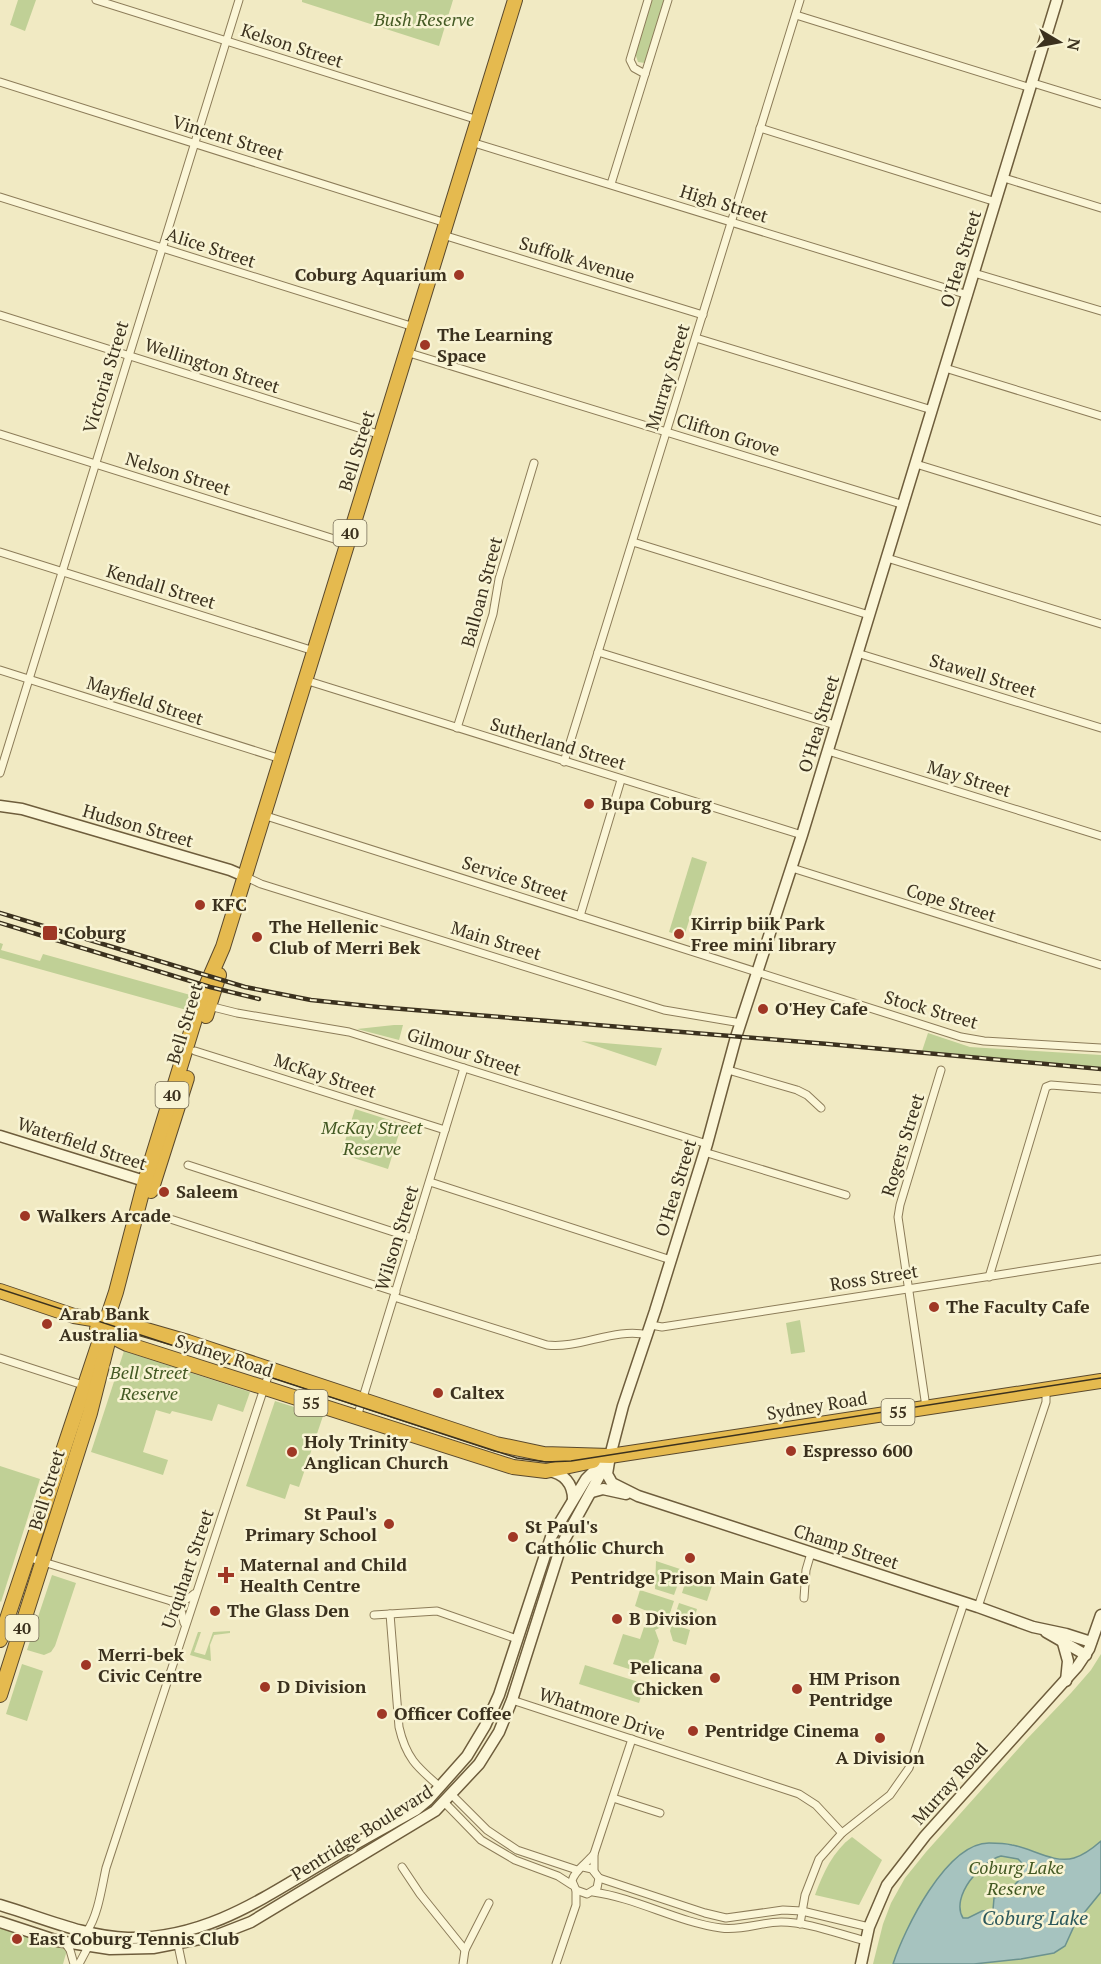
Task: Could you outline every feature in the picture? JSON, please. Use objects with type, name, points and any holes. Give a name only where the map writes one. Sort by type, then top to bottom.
[{"type":"highway","name":"Bell Street","points":[[0,1640],[27,1557],[60,1483],[91,1387],[129,1246],[209,1006],[220,970],[223,946],[244,876],[515,0]]},
{"type":"highway","name":"Bell Street","points":[[149,1183],[203,993],[223,946]]},
{"type":"highway","name":"Sydney Road","points":[[0,1291],[108,1328],[265,1388],[513,1467],[546,1471],[610,1456],[1101,1381]]},
{"type":"highway","name":"Sydney Road","points":[[108,1328],[188,1342],[496,1444],[528,1452],[566,1456],[610,1456]]},
{"type":"highway","name":"Bell Street","points":[[0,1695],[44,1562],[60,1483]]},
{"type":"street","name":"Kelson Street","points":[[96,0],[478,120]]},
{"type":"street","name":"Victoria Street","points":[[0,773],[239,0]]},
{"type":"street","points":[[645,74],[634,68],[630,60],[648,0]]},
{"type":"street","points":[[612,184],[668,0]]},
{"type":"street","name":"Murray Street","points":[[564,762],[800,0]]},
{"type":"street","name":"O'Hea Street","points":[[610,1456],[623,1406],[706,1148],[741,1023],[792,868],[1057,0]]},
{"type":"street","points":[[796,15],[1101,104]]},
{"type":"street","name":"Vincent Street","points":[[0,82],[194,143],[445,229]]},
{"type":"street","points":[[760,128],[996,202]]},
{"type":"street","name":"High Street","points":[[471,142],[968,294]]},
{"type":"street","points":[[1004,178],[1101,208]]},
{"type":"street","name":"Alice Street","points":[[0,196],[414,327]]},
{"type":"street","name":"Suffolk Avenue","points":[[445,229],[703,315]]},
{"type":"street","points":[[974,273],[1101,311]]},
{"type":"street","name":"Wellington Street","points":[[0,315],[381,435]]},
{"type":"street","points":[[696,338],[932,410]]},
{"type":"street","name":"Clifton Grove","points":[[406,352],[903,505]]},
{"type":"street","points":[[945,368],[1101,416]]},
{"type":"street","name":"Nelson Street","points":[[0,434],[347,543]]},
{"type":"street","name":"Balloan Street","points":[[457,728],[493,614],[499,579],[534,463]]},
{"type":"street","points":[[916,464],[1101,520]]},
{"type":"street","points":[[633,542],[869,615]]},
{"type":"street","name":"Kendall Street","points":[[0,552],[314,651]]},
{"type":"street","points":[[887,558],[1101,624]]},
{"type":"street","points":[[598,652],[835,725]]},
{"type":"street","name":"Stawell Street","points":[[857,653],[1101,728]]},
{"type":"street","name":"Mayfield Street","points":[[0,670],[281,759]]},
{"type":"street","name":"Sutherland Street","points":[[305,680],[802,835]]},
{"type":"street","name":"May Street","points":[[828,750],[1101,836]]},
{"type":"street","points":[[580,915],[621,780]]},
{"type":"street","name":"Hudson Street","points":[[0,796],[22,808]]},
{"type":"street","name":"Hudson Street","points":[[0,806],[22,808],[244,876]]},
{"type":"street","name":"Service Street","points":[[263,815],[758,972]]},
{"type":"street","name":"Cope Street","points":[[792,868],[1101,965]]},
{"type":"street","name":"Main Street","points":[[244,876],[261,884],[664,1010],[741,1023]]},
{"type":"street","name":"Stock Street","points":[[758,972],[973,1039],[1101,1048]]},
{"type":"street","name":"Gilmour Street","points":[[209,1006],[349,1032],[846,1195]]},
{"type":"street","name":"McKay Street","points":[[195,1051],[445,1130]]},
{"type":"street","name":"Wilson Street","points":[[357,1418],[464,1068]]},
{"type":"street","points":[[728,1070],[797,1090],[821,1107]]},
{"type":"street","name":"Rogers Street","points":[[926,1407],[899,1211],[941,1070]]},
{"type":"street","points":[[989,1277],[1045,1090],[1048,1085],[1101,1089]]},
{"type":"street","name":"Waterfield Street","points":[[0,1136],[149,1183]]},
{"type":"street","points":[[188,1166],[412,1238]]},
{"type":"street","points":[[430,1182],[671,1260]]},
{"type":"street","name":"Ross Street","points":[[161,1215],[547,1345],[564,1345],[662,1327],[1101,1258]]},
{"type":"street","points":[[0,1358],[91,1387]]},
{"type":"street","name":"Urquhart Street","points":[[69,1943],[87,1931],[97,1905],[106,1868],[270,1370]]},
{"type":"street","points":[[978,1607],[1046,1402],[1046,1389]]},
{"type":"street","name":"Pentridge Boulevard","points":[[0,1905],[87,1931],[127,1938],[177,1939],[215,1936],[251,1922],[435,1811],[479,1764],[499,1732],[512,1700],[561,1546],[610,1456]]},
{"type":"street","name":"Pentridge Boulevard","points":[[0,1922],[88,1947],[128,1949],[177,1939],[245,1908],[416,1810],[428,1800],[467,1756],[485,1726],[499,1695],[547,1549],[573,1499],[591,1473],[610,1456]]},
{"type":"street","name":"Champ Street","points":[[610,1456],[607,1474],[610,1481],[638,1496]]},
{"type":"street","points":[[546,1471],[554,1472],[566,1479],[571,1485],[573,1499]]},
{"type":"street","name":"Champ Street","points":[[592,1492],[603,1489],[638,1496],[1043,1630],[1091,1642]]},
{"type":"street","points":[[804,1598],[806,1570],[811,1553]]},
{"type":"street","points":[[27,1557],[171,1601],[181,1602],[190,1599],[196,1592]]},
{"type":"street","points":[[171,1601],[181,1610],[184,1627]]},
{"type":"street","points":[[800,1924],[807,1887],[819,1859],[842,1833],[890,1795],[909,1768],[964,1603]]},
{"type":"street","points":[[374,1615],[436,1611],[517,1639]]},
{"type":"street","points":[[390,1614],[399,1727],[403,1744],[409,1758],[440,1787],[481,1840],[515,1860],[558,1876],[574,1888],[590,1893],[611,1895],[701,1924],[722,1928],[743,1928],[765,1923],[800,1924],[866,1941]]},
{"type":"street","name":"Murray Road","points":[[861,1964],[869,1927],[887,1886],[925,1836],[1066,1681],[1086,1655],[1101,1616]]},
{"type":"street","name":"Champ Street","points":[[1043,1630],[1086,1655]]},
{"type":"street","points":[[1064,1643],[1068,1661],[1066,1681]]},
{"type":"street","points":[[499,1695],[512,1700]]},
{"type":"street","name":"Whatmore Drive","points":[[512,1700],[799,1794],[816,1805],[842,1833]]},
{"type":"street","points":[[632,1739],[594,1854],[594,1871],[599,1878],[705,1913],[726,1917],[772,1911],[802,1911],[869,1927]]},
{"type":"street","points":[[448,1798],[487,1830],[518,1850],[580,1869],[594,1871]]},
{"type":"street","points":[[613,1798],[660,1813]]},
{"type":"street","points":[[556,1964],[576,1905],[573,1876],[594,1854]]},
{"type":"street","points":[[336,1855],[343,1866]]},
{"type":"street","points":[[402,1867],[420,1894],[465,1950]]},
{"type":"street","points":[[576,1905],[597,1888],[599,1878]]},
{"type":"street","points":[[463,1964],[465,1950],[489,1903]]},
{"type":"street","points":[[210,1925],[215,1936]]},
{"type":"street","points":[[177,1939],[182,1964]]},
{"type":"street","points":[[69,1943],[74,1964]]},
{"type":"street","points":[[79,1964],[88,1947]]},
{"type":"green space","points":[[18,0],[36,0],[25,31],[10,25]]},
{"type":"green space","name":"Bush Reserve","points":[[302,0],[453,0],[439,46],[302,2]]},
{"type":"green space","points":[[652,0],[665,0],[645,63],[638,62],[635,53]]},
{"type":"green space","points":[[692,857],[707,862],[684,937],[669,932]]},
{"type":"green space","points":[[0,943],[3,944],[1,950],[40,961],[43,954],[194,996],[190,1011],[0,958]]},
{"type":"green space","points":[[403,1025],[399,1040],[357,1029]]},
{"type":"green space","points":[[928,1033],[970,1047],[1101,1055],[1101,1068],[922,1051]]},
{"type":"green space","points":[[581,1041],[662,1048],[656,1066]]},
{"type":"green space","name":"McKay Street Reserve","points":[[355,1109],[402,1124],[388,1169],[341,1154]]},
{"type":"green space","points":[[800,1320],[805,1352],[791,1354],[786,1323]]},
{"type":"green space","name":"Bell Street Reserve","points":[[124,1351],[250,1392],[243,1412],[218,1404],[212,1421],[172,1411],[170,1414],[156,1410],[143,1452],[168,1460],[163,1475],[91,1452]]},
{"type":"green space","points":[[275,1401],[323,1416],[299,1487],[290,1484],[285,1499],[246,1486]]},
{"type":"green space","points":[[0,1466],[40,1479],[1,1602],[0,1601]]},
{"type":"green space","points":[[656,1561],[683,1570],[674,1595],[655,1589]]},
{"type":"green space","points":[[688,1574],[713,1583],[707,1601],[682,1593]]},
{"type":"green space","points":[[52,1575],[76,1583],[55,1646],[51,1652],[44,1655],[27,1650]]},
{"type":"green space","points":[[640,1590],[674,1601],[666,1625],[655,1630],[659,1641],[648,1675],[613,1664],[623,1634],[640,1639],[649,1612],[635,1606]]},
{"type":"green space","points":[[679,1603],[697,1609],[693,1623],[674,1618]]},
{"type":"green space","points":[[672,1624],[690,1630],[686,1645],[673,1641],[670,1631]]},
{"type":"green space","points":[[230,1631],[230,1633],[214,1635],[210,1645],[211,1661],[190,1655],[198,1632],[201,1632],[194,1652],[205,1655],[213,1632]]},
{"type":"green space","name":"Coburg Lake Reserve","points":[[1101,1654],[1101,1964],[873,1964],[883,1924],[891,1903],[905,1878],[1026,1740],[1071,1693],[1091,1670]]},
{"type":"green space","points":[[22,1664],[43,1671],[27,1721],[6,1714]]},
{"type":"green space","points":[[585,1665],[645,1684],[639,1703],[579,1684]]},
{"type":"green space","points":[[852,1837],[882,1860],[859,1905],[815,1895],[829,1863]]},
{"type":"green space","name":"East Coburg Tennis Club","points":[[0,1928],[67,1950],[63,1964],[0,1964]]},
{"type":"water","name":"Coburg Lake","points":[[1101,1841],[1101,1892],[1075,1924],[1065,1946],[1054,1953],[974,1964],[893,1964],[907,1931],[929,1891],[957,1857],[973,1847],[989,1843],[1006,1844],[1066,1859],[1081,1855]],"holes":[[[1001,1856],[1018,1859],[1021,1862],[1021,1878],[1006,1894],[994,1898],[993,1910],[982,1911],[963,1918],[960,1910],[964,1890],[977,1872],[993,1859]]]},
{"type":"tram line","points":[[0,1289],[517,1458],[546,1462],[571,1461],[1101,1378]]},
{"type":"railway","points":[[0,913],[245,987],[311,1000],[1101,1069]]},
{"type":"railway","points":[[0,923],[210,987],[259,999]]},
{"type":"place","name":"Coburg Aquarium","points":[[459,275]]},
{"type":"place","name":"The Learning Space","points":[[425,345]]},
{"type":"place","name":"Bupa Coburg","points":[[589,804]]},
{"type":"place","name":"KFC","points":[[200,905]]},
{"type":"place","name":"Coburg","points":[[50,933]]},
{"type":"place","name":"Kirrip biik Park Free mini library","points":[[679,934]]},
{"type":"place","name":"The Hellenic Club of Merri Bek","points":[[257,937]]},
{"type":"place","name":"O'Hey Cafe","points":[[763,1009]]},
{"type":"place","name":"Saleem","points":[[164,1192]]},
{"type":"place","name":"Walkers Arcade","points":[[25,1216]]},
{"type":"place","name":"The Faculty Cafe","points":[[934,1307]]},
{"type":"place","name":"Arab Bank Australia","points":[[47,1324]]},
{"type":"place","name":"Caltex","points":[[438,1393]]},
{"type":"place","name":"Espresso 600","points":[[791,1451]]},
{"type":"place","name":"Holy Trinity Anglican Church","points":[[292,1452]]},
{"type":"place","name":"St Paul's Primary School","points":[[389,1524]]},
{"type":"place","name":"St Paul's Catholic Church","points":[[513,1537]]},
{"type":"place","name":"Pentridge Prison Main Gate","points":[[690,1558]]},
{"type":"place","name":"Maternal and Child Health Centre","points":[[226,1575]]},
{"type":"place","name":"The Glass Den","points":[[215,1611]]},
{"type":"place","name":"B Division","points":[[617,1619]]},
{"type":"place","name":"Merri-bek Civic Centre","points":[[86,1665]]},
{"type":"place","name":"Pelicana Chicken","points":[[715,1678]]},
{"type":"place","name":"D Division","points":[[265,1687]]},
{"type":"place","name":"HM Prison Pentridge","points":[[797,1689]]},
{"type":"place","name":"Officer Coffee","points":[[382,1714]]},
{"type":"place","name":"Pentridge Cinema","points":[[693,1731]]},
{"type":"place","name":"A Division","points":[[880,1738]]},
{"type":"place","name":"East Coburg Tennis Club","points":[[17,1939]]}]
